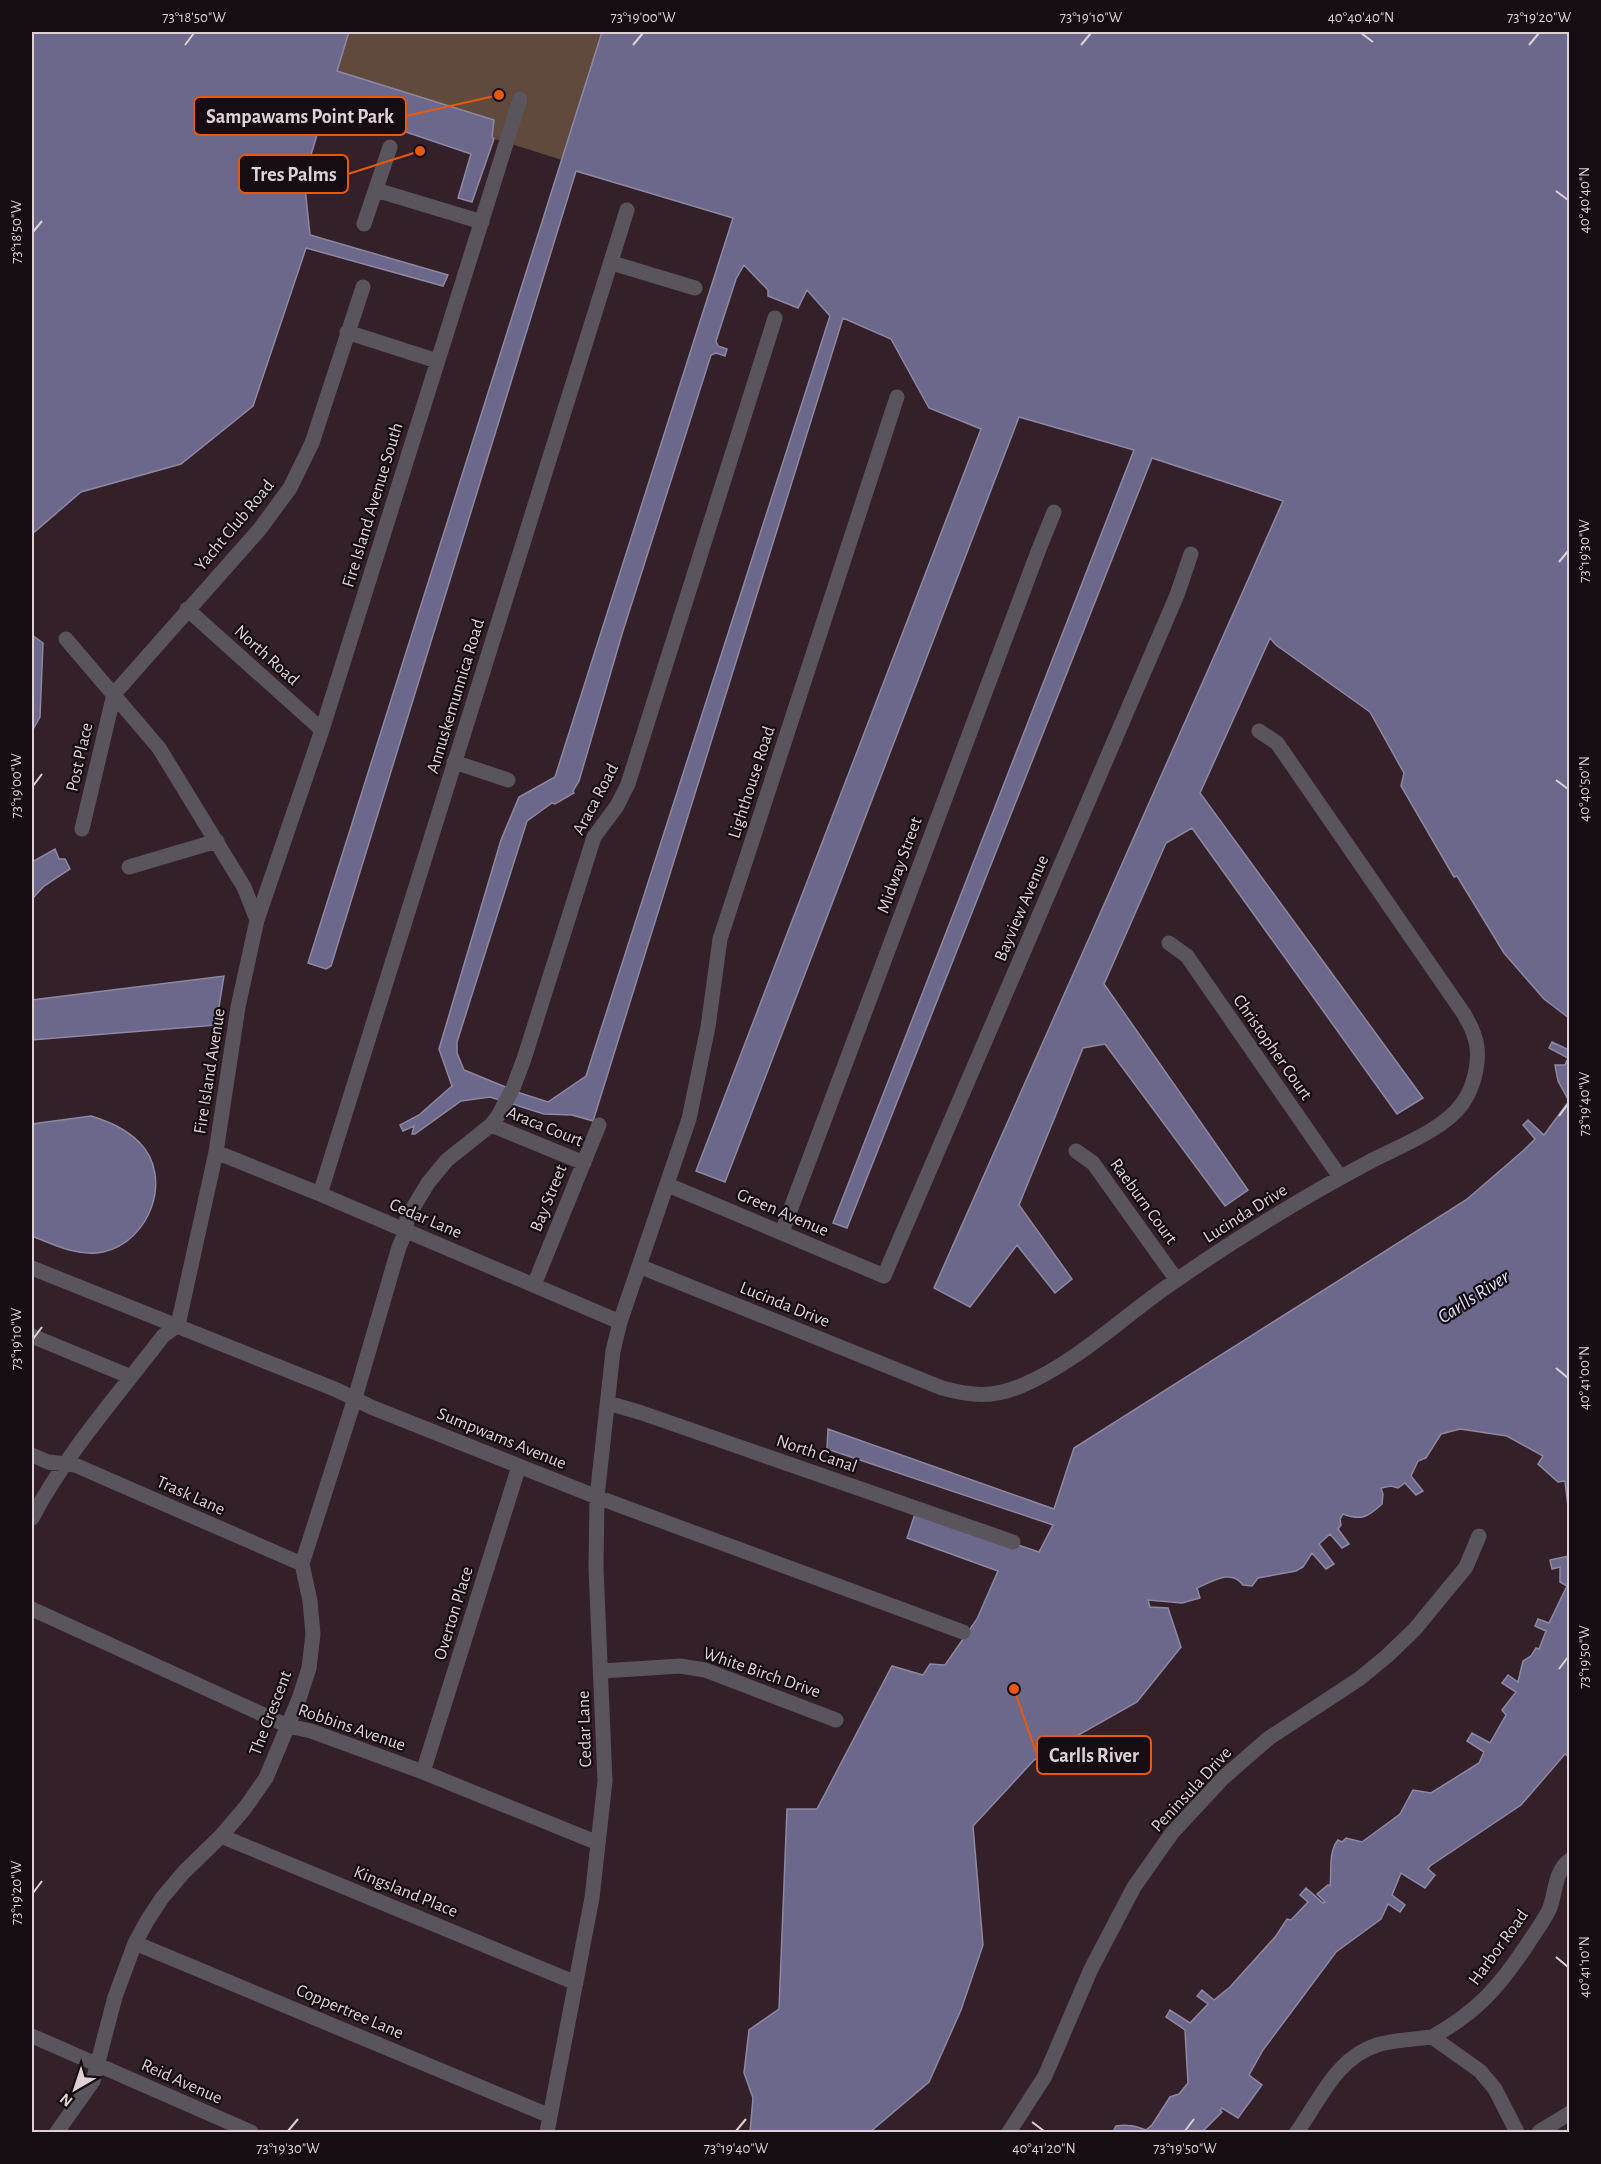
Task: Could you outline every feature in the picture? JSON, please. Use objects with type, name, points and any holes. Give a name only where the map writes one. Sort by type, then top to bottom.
[{"type":"street","name":"Fire Island Avenue South","points":[[257,920],[322,730],[520,99]]},
{"type":"street","points":[[364,224],[390,147]]},
{"type":"street","points":[[376,190],[482,222]]},
{"type":"street","name":"Annuskemunnica Road","points":[[320,1194],[627,210]]},
{"type":"street","points":[[612,263],[695,288]]},
{"type":"street","name":"Yacht Club Road","points":[[114,694],[259,530],[290,488],[312,443],[363,287]]},
{"type":"street","name":"Araca Road","points":[[406,1231],[407,1218],[428,1183],[447,1160],[491,1125],[513,1088],[594,837],[617,806],[628,784],[775,318]]},
{"type":"street","points":[[347,332],[437,361]]},
{"type":"street","name":"Lighthouse Road","points":[[668,1185],[700,1069],[720,939],[897,397]]},
{"type":"street","name":"Midway Street","points":[[782,1232],[1054,512]]},
{"type":"street","name":"Bayview Avenue","points":[[884,1276],[1177,596],[1191,554]]},
{"type":"street","name":"North Road","points":[[187,609],[322,730]]},
{"type":"street","points":[[66,639],[159,748],[218,841],[244,887],[257,920]]},
{"type":"street","name":"Post Place","points":[[82,829],[114,694]]},
{"type":"street","name":"Lucinda Drive","points":[[639,1266],[942,1388],[970,1396],[993,1394],[1019,1387],[1049,1372],[1084,1350],[1176,1280],[1340,1177],[1449,1119],[1463,1103],[1474,1084],[1477,1060],[1475,1037],[1464,1014],[1278,743],[1259,731]]},
{"type":"street","points":[[454,762],[508,780]]},
{"type":"street","points":[[129,867],[218,841]]},
{"type":"street","name":"Fire Island Avenue","points":[[178,1325],[216,1152],[238,1007],[257,920]]},
{"type":"street","name":"Christopher Court","points":[[1169,943],[1187,956],[1340,1177]]},
{"type":"street","name":"Araca Court","points":[[491,1125],[584,1163]]},
{"type":"street","name":"Bay Street","points":[[534,1285],[599,1125]]},
{"type":"street","name":"Raeburn Court","points":[[1076,1151],[1093,1163],[1176,1280]]},
{"type":"street","name":"Cedar Lane","points":[[216,1152],[620,1322]]},
{"type":"street","name":"Green Avenue","points":[[668,1185],[884,1276]]},
{"type":"street","name":"Cedar Lane","points":[[547,2133],[592,1899],[606,1780],[596,1568],[597,1497],[613,1351],[620,1322],[668,1185]]},
{"type":"street","name":"The Crescent","points":[[98,2066],[115,1997],[135,1943],[162,1898],[245,1808],[266,1778],[288,1726],[309,1668],[312,1634],[310,1601],[302,1564],[355,1398],[399,1247],[406,1231]]},
{"type":"street","name":"Sumpwams Avenue","points":[[32,1268],[178,1325],[355,1398],[371,1407],[597,1497],[963,1632]]},
{"type":"street","points":[[32,1518],[47,1489],[64,1465],[163,1336],[178,1325]]},
{"type":"street","points":[[32,1336],[131,1377]]},
{"type":"street","name":"North Canal","points":[[608,1403],[1013,1542]]},
{"type":"street","name":"Trask Lane","points":[[32,1455],[48,1462],[75,1465],[302,1564]]},
{"type":"street","name":"Overton Place","points":[[423,1772],[519,1466]]},
{"type":"street","name":"Peninsula Drive","points":[[1009,2133],[1045,2076],[1090,1969],[1134,1887],[1173,1833],[1223,1778],[1269,1737],[1359,1679],[1415,1629],[1466,1567],[1479,1536]]},
{"type":"street","name":"Robbins Avenue","points":[[32,1609],[288,1726],[311,1731],[423,1772],[598,1843]]},
{"type":"street","name":"White Birch Drive","points":[[602,1671],[680,1666],[705,1670],[836,1720]]},
{"type":"street","name":"Kingsland Place","points":[[221,1836],[576,1983]]},
{"type":"street","name":"Harbor Road","points":[[1432,2037],[1476,2008],[1497,1986],[1517,1960],[1549,1910],[1558,1876],[1569,1860]]},
{"type":"street","name":"Coppertree Lane","points":[[135,1943],[550,2116]]},
{"type":"street","points":[[32,2036],[98,2066],[93,2081],[57,2133]]},
{"type":"street","points":[[1317,2133],[1300,2128],[1332,2077],[1360,2051],[1379,2044],[1432,2037],[1480,2071],[1495,2089],[1517,2133]]},
{"type":"street","name":"Reid Avenue","points":[[98,2066],[243,2131]]},
{"type":"street","points":[[1539,2133],[1569,2113]]},
{"type":"shaded area","points":[[349,32],[602,32],[562,160],[492,138],[494,120],[337,71]]},
{"type":"water","points":[[32,32],[349,32],[337,71],[494,120],[492,137],[494,139],[472,202],[458,198],[471,154],[326,105],[304,178],[310,235],[448,275],[443,286],[306,248],[253,406],[181,464],[81,492],[32,534]]},
{"type":"water","points":[[602,32],[1569,32],[1569,1018],[1544,999],[1504,953],[1457,876],[1454,877],[1401,786],[1404,773],[1370,712],[1276,645],[1270,638],[1200,793],[1423,1098],[1397,1114],[1192,828],[1166,843],[1104,984],[1248,1190],[1225,1206],[1105,1044],[1083,1048],[1019,1205],[1072,1279],[1055,1293],[1017,1245],[970,1307],[934,1288],[1283,501],[1152,458],[847,1228],[833,1223],[1134,450],[1019,417],[725,1182],[696,1171],[981,429],[929,408],[891,339],[843,318],[593,1121],[572,1115],[544,1114],[490,1097],[461,1101],[415,1134],[412,1134],[414,1126],[403,1131],[400,1125],[419,1115],[452,1086],[439,1049],[501,840],[519,797],[555,777],[733,218],[576,171],[331,966],[326,969],[308,963]],"holes":[[[744,265],[768,290],[768,296],[798,308],[807,290],[830,316],[586,1076],[548,1102],[464,1070],[457,1053],[457,1042],[527,821],[552,803],[555,804],[574,793],[579,781],[622,634],[711,355],[716,353],[725,356],[727,349],[718,346],[716,341],[736,279]]]},
{"type":"water","points":[[32,635],[43,643],[40,717],[32,731]]},
{"type":"water","points":[[55,849],[59,859],[65,859],[70,869],[44,886],[32,899],[32,862]]},
{"type":"water","points":[[224,976],[216,1025],[32,1040],[32,1000]]},
{"type":"water","points":[[1552,1042],[1569,1050],[1569,1101],[1558,1081],[1555,1065],[1565,1065],[1568,1058],[1549,1048]]},
{"type":"water","name":"Carlls River","points":[[1569,1101],[1569,1515],[1565,1481],[1558,1482],[1538,1464],[1543,1456],[1507,1436],[1460,1429],[1441,1434],[1426,1458],[1418,1461],[1411,1476],[1423,1491],[1416,1495],[1405,1483],[1398,1488],[1391,1486],[1381,1488],[1382,1504],[1373,1512],[1360,1517],[1343,1514],[1338,1529],[1349,1544],[1342,1548],[1330,1534],[1319,1544],[1334,1564],[1326,1569],[1312,1553],[1303,1567],[1296,1571],[1258,1578],[1252,1586],[1243,1585],[1233,1577],[1227,1577],[1197,1588],[1200,1598],[1182,1603],[1148,1600],[1150,1607],[1168,1608],[1181,1647],[1137,1702],[1034,1760],[973,1826],[983,1945],[961,2010],[929,2082],[870,2132],[750,2132],[753,2098],[744,2073],[749,2030],[779,2009],[787,1809],[817,1809],[892,1666],[923,1675],[930,1664],[945,1665],[977,1619],[998,1571],[907,1538],[916,1511],[1039,1552],[1053,1525],[827,1449],[828,1429],[1054,1509],[1074,1448],[1466,1200],[1535,1139],[1523,1125],[1528,1120],[1544,1135]]},
{"type":"water","points":[[91,1116],[116,1126],[139,1142],[149,1156],[155,1173],[155,1190],[152,1206],[144,1222],[133,1236],[119,1246],[103,1252],[84,1253],[32,1236],[32,1124]]},
{"type":"water","points":[[1569,1556],[1569,1757],[1565,1754],[1521,1805],[1430,1866],[1428,1869],[1435,1875],[1425,1888],[1401,1873],[1392,1895],[1405,1905],[1400,1912],[1388,1904],[1381,1919],[1336,1952],[1263,2050],[1249,2075],[1262,2085],[1238,2118],[1222,2108],[1220,2110],[1222,2112],[1202,2132],[1113,2132],[1116,2126],[1120,2125],[1146,2130],[1152,2125],[1170,2097],[1179,2094],[1188,2083],[1185,2030],[1166,2017],[1170,2010],[1190,2023],[1208,2004],[1197,1996],[1202,1990],[1214,2000],[1230,1987],[1276,1936],[1287,1919],[1291,1920],[1308,1902],[1300,1895],[1306,1888],[1323,1903],[1325,1902],[1317,1894],[1328,1885],[1330,1886],[1333,1850],[1338,1840],[1342,1842],[1346,1838],[1362,1842],[1400,1814],[1413,1790],[1431,1793],[1479,1763],[1484,1752],[1467,1741],[1472,1733],[1490,1743],[1506,1715],[1502,1710],[1516,1692],[1502,1683],[1508,1675],[1518,1682],[1523,1661],[1531,1656],[1536,1648],[1539,1649],[1546,1631],[1535,1626],[1538,1619],[1549,1623],[1567,1586],[1560,1582],[1560,1567],[1552,1569],[1550,1560]]},
{"type":"place","name":"Sampawams Point Park","points":[[499,95]]},
{"type":"place","name":"Tres Palms","points":[[420,151]]},
{"type":"place","name":"Carlls River","points":[[1014,1689]]}]
